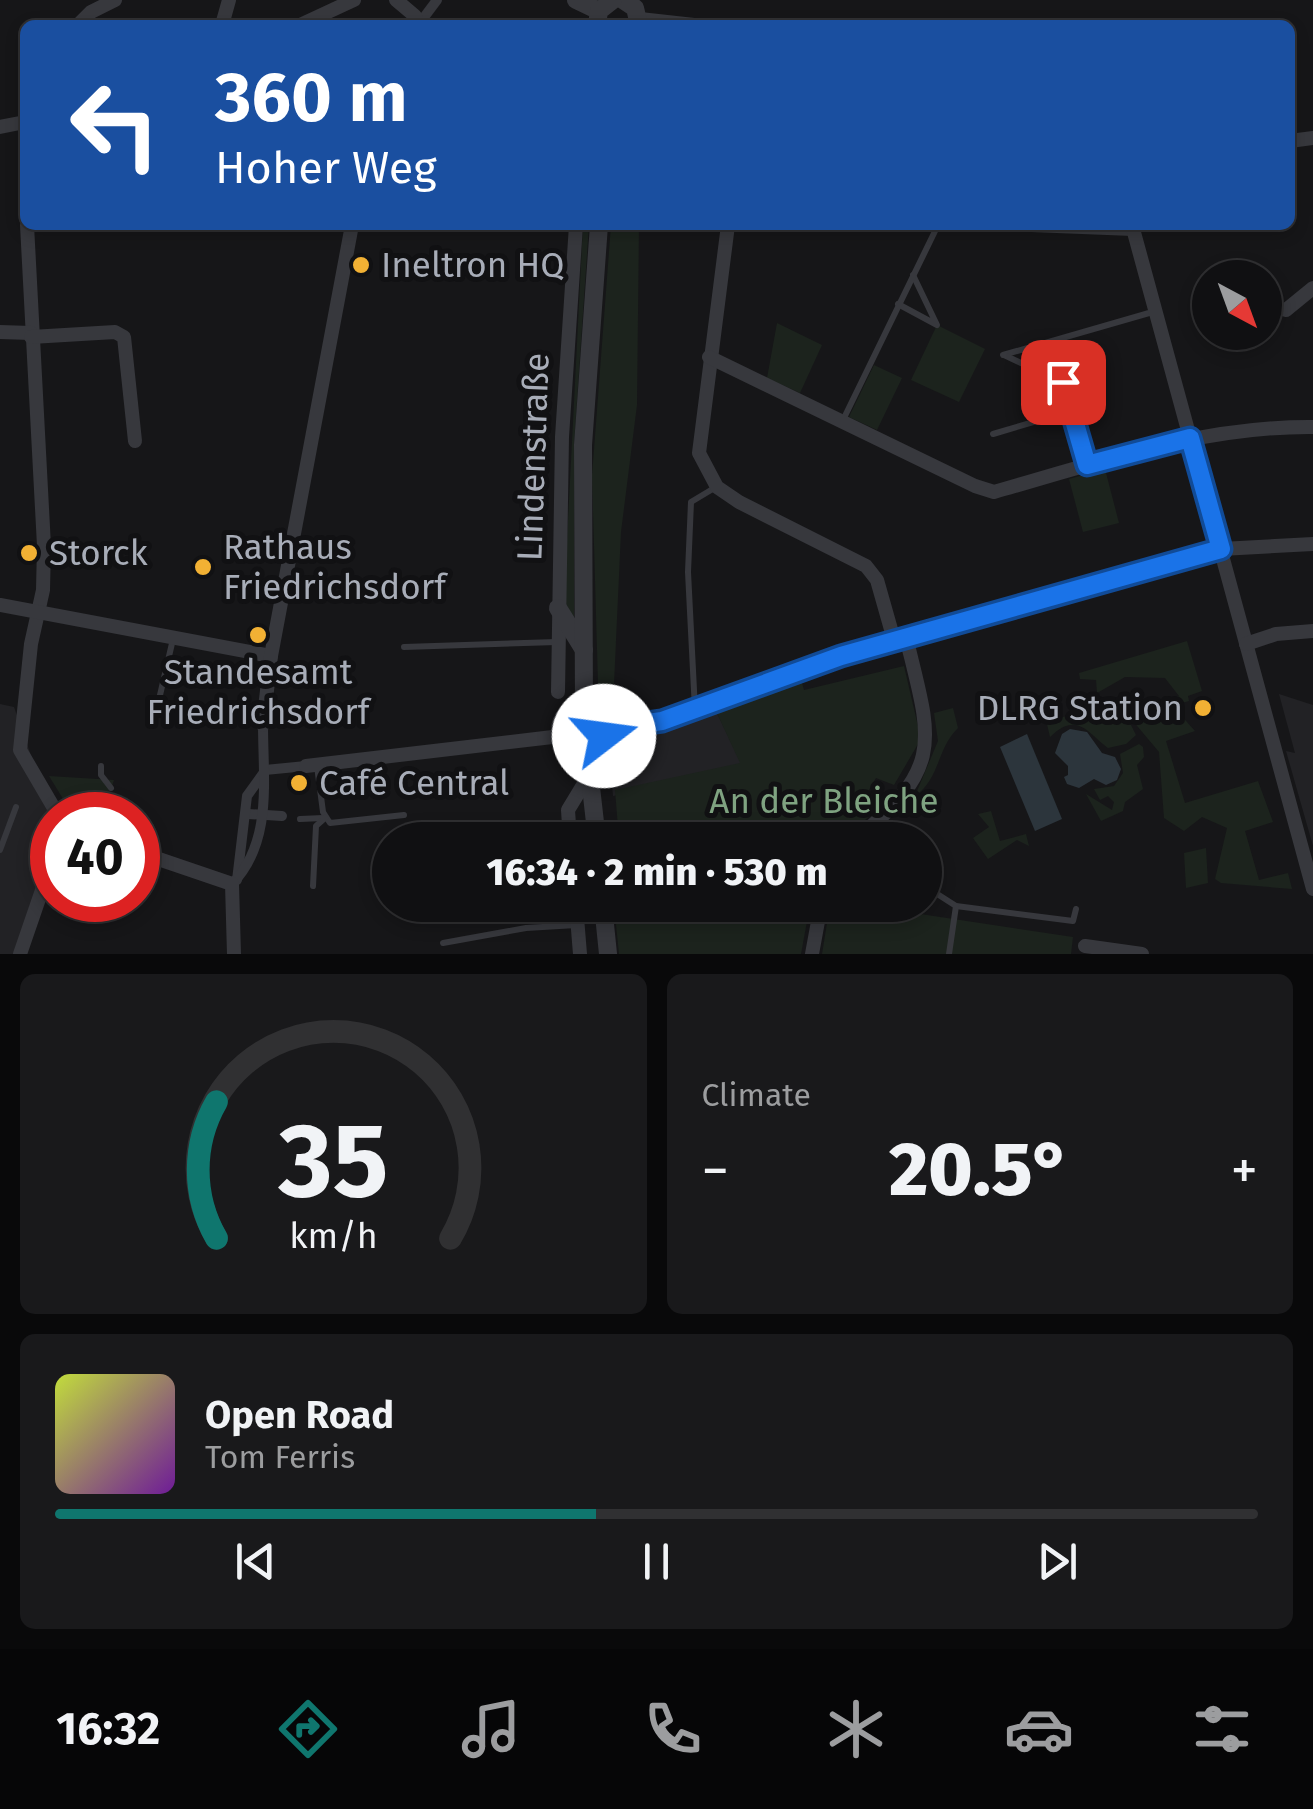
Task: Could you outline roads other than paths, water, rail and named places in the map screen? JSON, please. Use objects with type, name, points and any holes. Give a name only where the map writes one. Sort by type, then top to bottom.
[{"type":"street","points":[[83,20],[115,0]]},
{"type":"street","points":[[311,20],[354,0]]},
{"type":"street","points":[[396,0],[419,20]]},
{"type":"street","points":[[576,0],[603,12]]},
{"type":"street","points":[[624,0],[636,8],[639,20]]},
{"type":"street","points":[[27,230],[44,546],[20,750],[45,792]]},
{"type":"street","points":[[244,836],[261,815],[271,656],[351,230]]},
{"type":"street","name":"Lindenstraße","points":[[558,692],[562,437],[576,230]]},
{"type":"street","points":[[584,709],[583,444],[599,230]]},
{"type":"street","points":[[727,230],[699,452],[716,486],[866,566],[877,580],[929,730],[927,748],[890,811],[877,822]]},
{"type":"street","points":[[1133,230],[1313,889]]},
{"type":"street","points":[[1286,310],[1313,288]]},
{"type":"street","points":[[0,332],[115,332],[124,336],[135,441]]},
{"type":"street","points":[[709,358],[994,492],[1190,438],[1254,426],[1313,427]]},
{"type":"street","points":[[604,729],[695,711],[775,678],[900,639],[1221,549],[1313,544]]},
{"type":"street","points":[[0,605],[271,656]]},
{"type":"street","points":[[558,608],[584,651]]},
{"type":"street","points":[[1246,644],[1276,634],[1313,631]]},
{"type":"street","points":[[569,822],[568,810],[584,790],[588,760],[604,729],[596,713],[584,709],[567,715],[561,736],[569,748],[588,760]]},
{"type":"street","points":[[234,954],[235,882],[244,836],[246,796],[266,770],[561,736]]},
{"type":"street","points":[[588,760],[595,822]]},
{"type":"street","points":[[248,814],[282,816]]},
{"type":"street","points":[[235,882],[248,856],[244,836]]},
{"type":"street","points":[[160,859],[235,882]]},
{"type":"street","points":[[20,954],[31,922]]},
{"type":"street","points":[[605,922],[608,954]]},
{"type":"street","points":[[812,954],[818,922]]},
{"type":"street","points":[[578,924],[580,954]]},
{"type":"street","points":[[1085,946],[1142,954]]},
{"type":"lane","points":[[842,421],[935,230]]},
{"type":"lane","points":[[898,304],[937,325],[913,274]]},
{"type":"lane","points":[[1063,382],[1003,355],[1156,311]]},
{"type":"lane","points":[[1051,341],[1087,465]]},
{"type":"lane","points":[[993,434],[1071,411]]},
{"type":"lane","points":[[695,711],[688,572],[692,502],[716,486]]},
{"type":"lane","points":[[154,721],[174,638]]},
{"type":"lane","points":[[404,647],[558,642]]},
{"type":"lane","points":[[101,766],[101,775],[111,788]]},
{"type":"lane","points":[[311,766],[324,818]]},
{"type":"lane","points":[[0,850],[16,808]]},
{"type":"lane","points":[[300,818],[324,818],[339,825],[404,815]]},
{"type":"lane","points":[[313,886],[316,826],[324,818]]},
{"type":"lane","points":[[942,897],[956,906],[1073,920],[1076,909]]},
{"type":"lane","points":[[949,954],[956,906]]},
{"type":"lane","points":[[443,943],[526,928],[578,924]]},
{"type":"place","name":"Ineltron HQ","points":[[361,265]]},
{"type":"place","name":"Storck","points":[[29,553]]},
{"type":"place","name":"Rathaus Friedrichsdorf","points":[[203,567]]},
{"type":"place","name":"Standesamt Friedrichsdorf","points":[[258,635]]},
{"type":"place","name":"DLRG Station","points":[[1203,708]]},
{"type":"place","name":"Café Central","points":[[299,783]]},
{"type":"park label","name":"An der Bleiche","points":[[824,801]]}]
